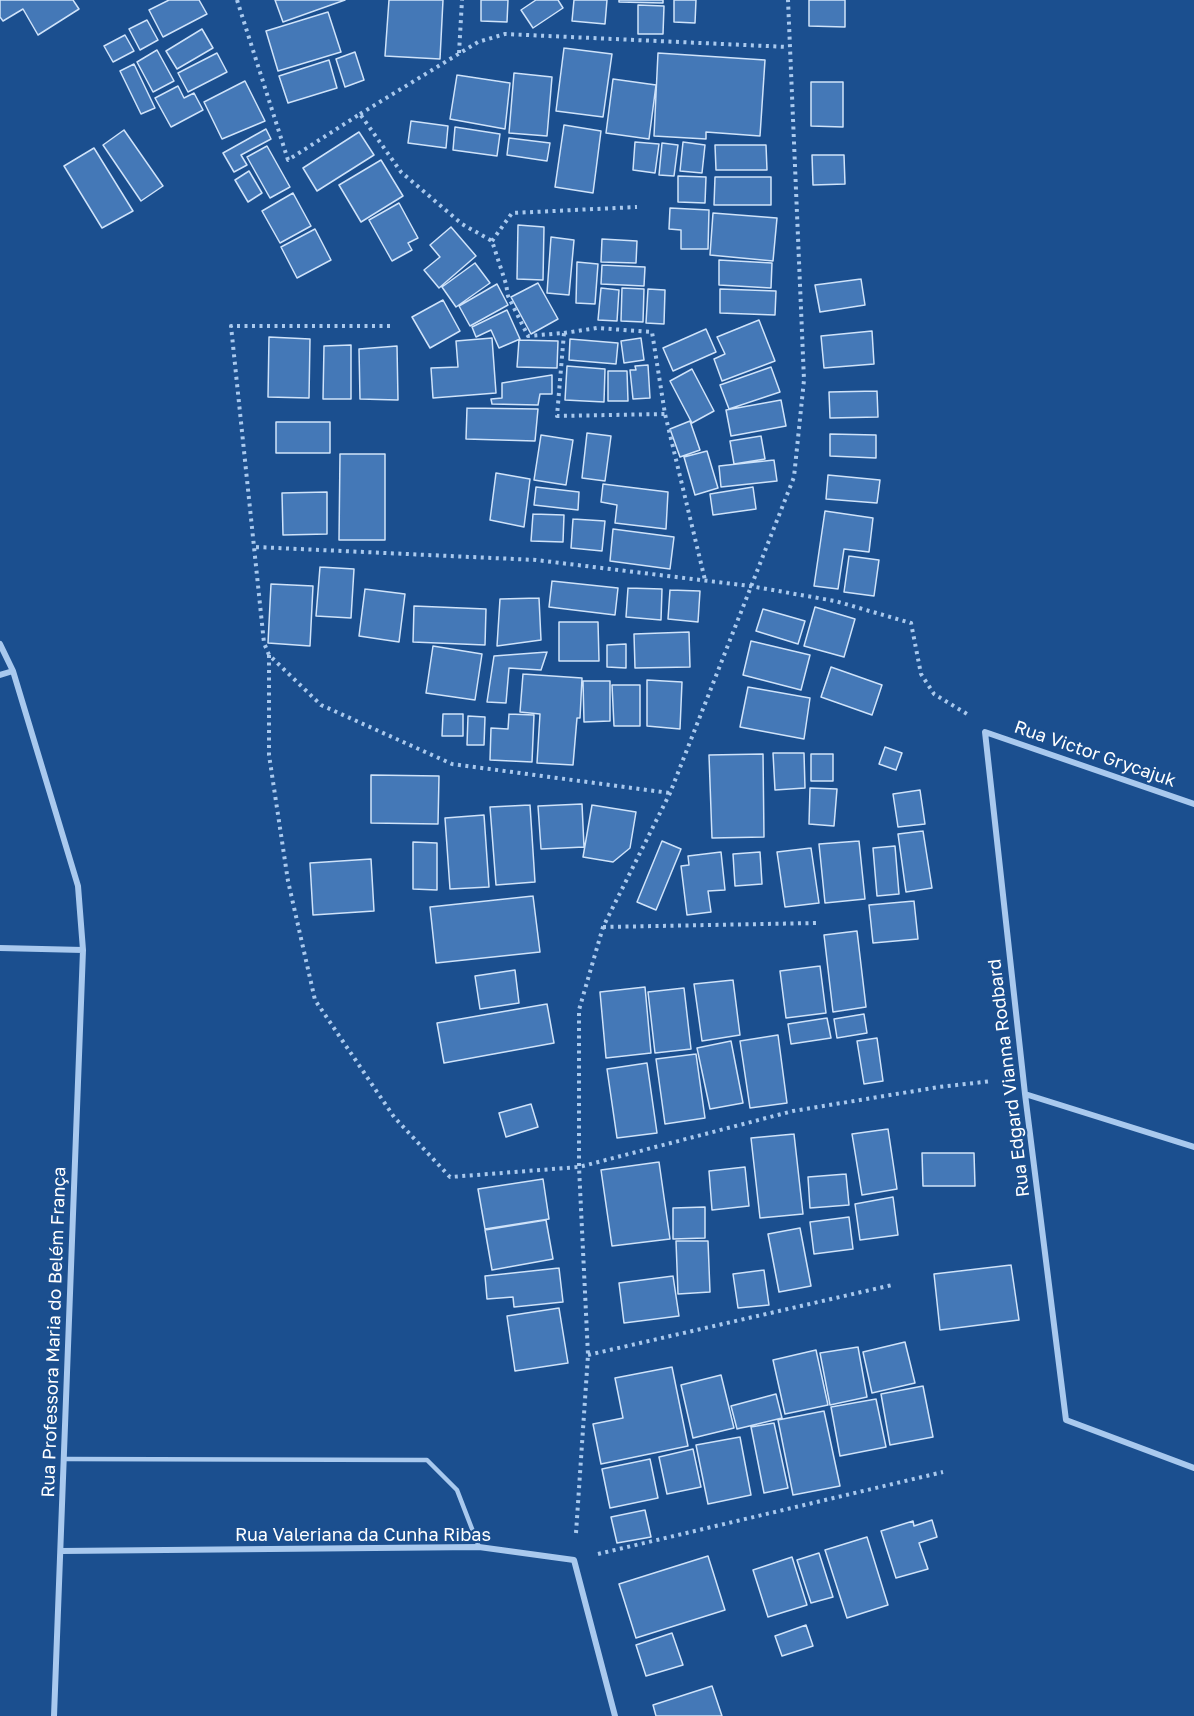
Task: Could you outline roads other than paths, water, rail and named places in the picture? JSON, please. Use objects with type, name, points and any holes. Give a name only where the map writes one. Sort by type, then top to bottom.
[{"type":"street","name":"Rua Professora Maria do Belém França","points":[[0,644],[13,671],[78,886],[83,950],[54,1716]]},
{"type":"street","points":[[0,675],[13,671]]},
{"type":"street","name":"Rua Victor Grycajuk","points":[[985,732],[1194,804]]},
{"type":"street","name":"Rua Edgard Vianna Rodbard","points":[[985,732],[1024,1094],[1066,1420],[1194,1468]]},
{"type":"street","points":[[0,948],[83,950]]},
{"type":"street","points":[[1024,1094],[1194,1147]]},
{"type":"street","name":"Rua Valeriana da Cunha Ribas","points":[[61,1551],[479,1547],[574,1560],[615,1716]]},
{"type":"lane","points":[[65,1459],[427,1460],[457,1490],[479,1547]]}]
